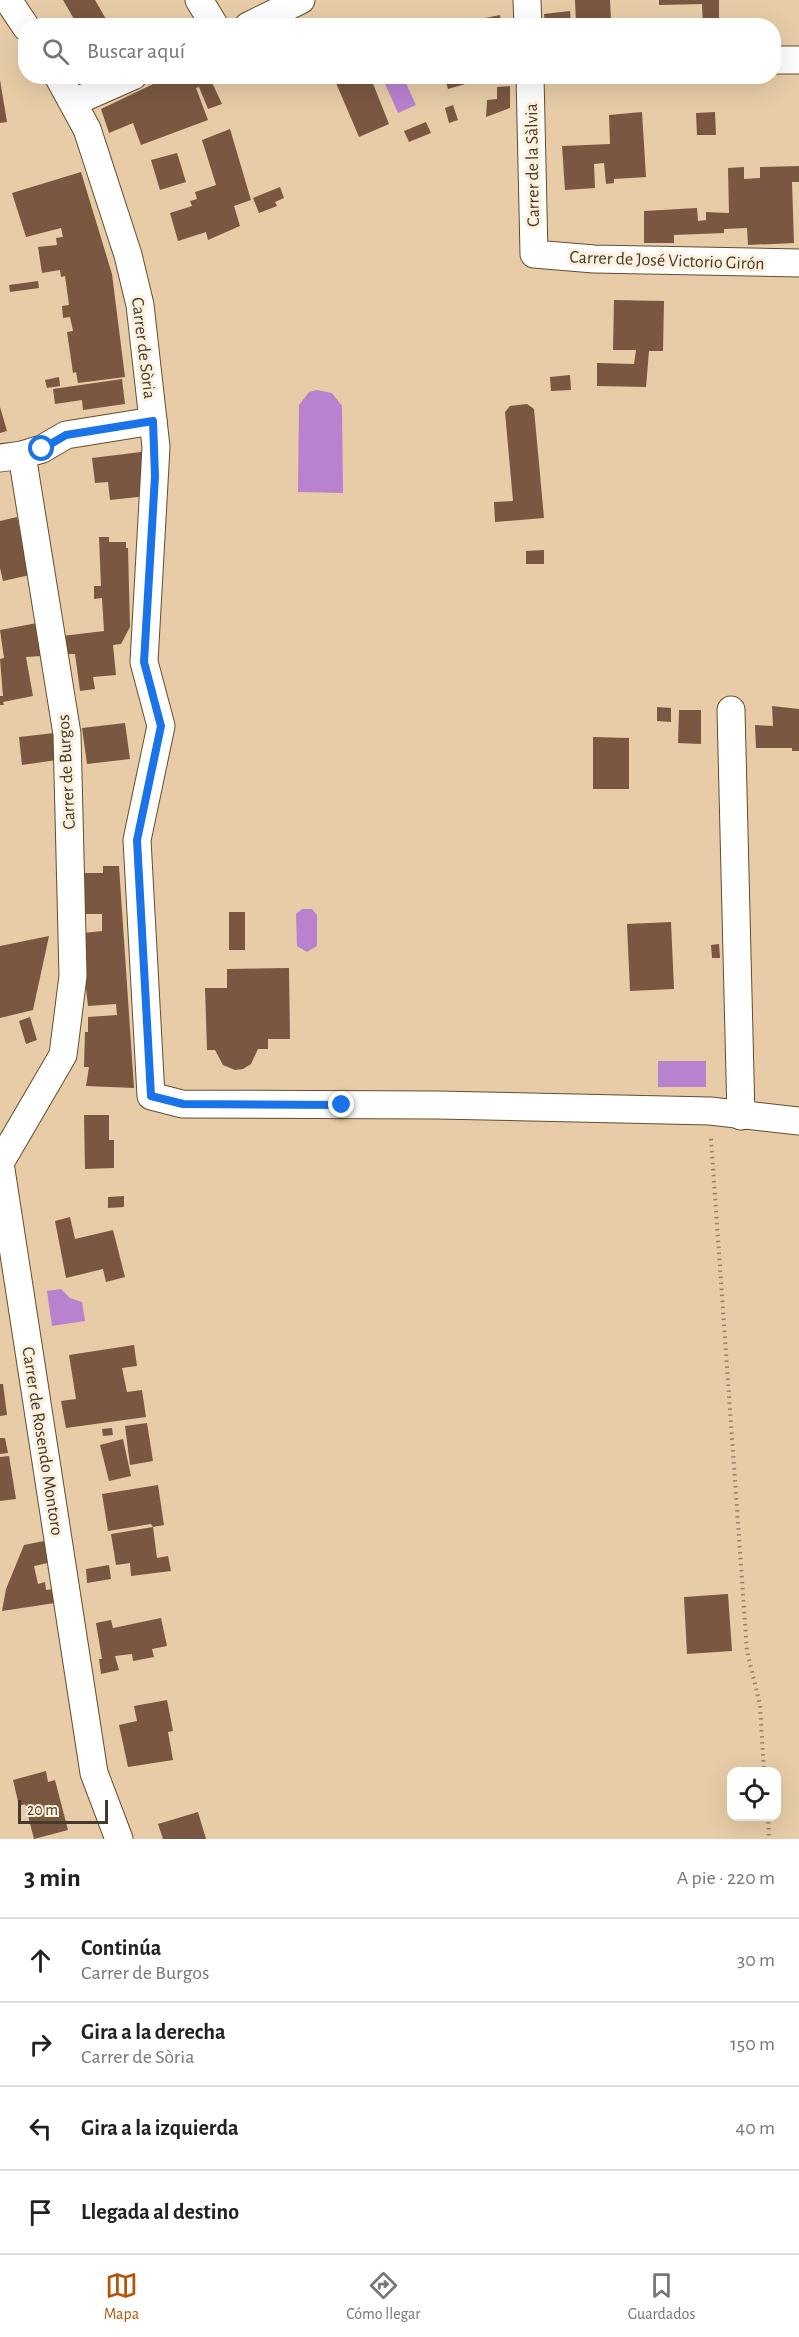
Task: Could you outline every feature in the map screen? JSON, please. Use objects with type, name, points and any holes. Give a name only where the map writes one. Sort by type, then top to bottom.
[{"type":"street","points":[[8,0],[20,18]]},
{"type":"street","points":[[199,0],[210,18]]},
{"type":"street","points":[[264,18],[301,0]]},
{"type":"street","points":[[527,0],[528,18]]},
{"type":"street","points":[[781,60],[799,60]]},
{"type":"street","name":"Carrer de Sòria","points":[[63,84],[87,129],[141,305],[153,421],[155,476],[144,662],[161,726],[137,840],[151,1096],[183,1104],[437,1105],[710,1111]]},
{"type":"street","points":[[74,102],[115,84]]},
{"type":"street","name":"Carrer de la Sàlvia","points":[[530,84],[534,254]]},
{"type":"street","name":"Carrer de José Victorio Girón","points":[[534,254],[594,259],[799,263]]},
{"type":"street","name":"Carrer de Burgos","points":[[63,1055],[73,976],[67,734],[11,457],[42,449],[66,435],[153,421]]},
{"type":"street","points":[[731,710],[741,1116]]},
{"type":"street","name":"Carrer de Rosendo Montoro","points":[[63,1055],[0,1163],[94,1773],[119,1839]]},
{"type":"street","points":[[710,1111],[799,1121]]},
{"type":"path","points":[[710,1111],[747,1651],[760,1705],[764,1767]]},
{"type":"path","points":[[768,1821],[769,1839]]},
{"type":"shaded area","points":[[385,84],[406,84],[416,105],[398,113]]},
{"type":"shaded area","points":[[317,390],[332,393],[342,406],[343,493],[298,492],[299,405],[309,392]]},
{"type":"shaded area","points":[[302,909],[312,909],[317,915],[317,946],[307,952],[297,946],[296,914]]},
{"type":"shaded area","points":[[658,1061],[706,1061],[706,1087],[658,1087]]},
{"type":"shaded area","points":[[61,1289],[70,1298],[82,1302],[85,1321],[52,1326],[47,1291]]},
{"type":"building","points":[[63,0],[95,0],[105,18],[73,18]]},
{"type":"building","points":[[575,0],[610,0],[611,18],[576,18]]},
{"type":"building","points":[[659,0],[719,0],[719,18],[703,18],[702,4],[659,5]]},
{"type":"building","points":[[570,11],[570,18],[544,18],[544,14]]},
{"type":"building","points":[[500,15],[501,18],[485,18]]},
{"type":"building","points":[[0,80],[7,122],[0,123]]},
{"type":"building","points":[[153,84],[213,84],[222,104],[208,109],[199,87],[196,88],[208,120],[141,145],[133,123],[109,133],[101,109]]},
{"type":"building","points":[[336,84],[373,84],[389,124],[359,137]]},
{"type":"building","points":[[446,84],[466,84],[448,89]]},
{"type":"building","points":[[510,86],[510,108],[486,117],[487,100],[497,99],[497,87]]},
{"type":"building","points":[[453,105],[458,120],[449,123],[445,108]]},
{"type":"building","points":[[642,112],[646,177],[614,179],[614,183],[606,184],[604,163],[594,164],[595,188],[565,190],[562,146],[610,144],[609,115]]},
{"type":"building","points":[[715,112],[716,135],[697,135],[696,113]]},
{"type":"building","points":[[426,122],[431,133],[409,142],[404,131]]},
{"type":"building","points":[[230,129],[251,200],[234,206],[240,226],[208,240],[206,232],[178,241],[170,213],[192,206],[190,201],[197,199],[195,192],[216,185],[202,140]]},
{"type":"building","points":[[177,153],[186,182],[160,190],[151,160]]},
{"type":"building","points":[[799,166],[799,182],[792,182],[794,243],[748,245],[747,228],[724,229],[724,233],[674,235],[674,243],[644,243],[644,211],[697,208],[698,221],[706,220],[706,212],[729,213],[728,168],[744,167],[744,179],[760,178],[760,167]]},
{"type":"building","points":[[81,172],[112,274],[125,377],[78,383],[76,372],[73,373],[67,332],[73,331],[70,317],[63,318],[62,306],[69,305],[65,276],[61,277],[60,270],[42,273],[38,247],[57,245],[56,238],[63,237],[61,228],[26,237],[12,193]]},
{"type":"building","points":[[280,187],[284,198],[275,202],[277,206],[259,213],[253,198]]},
{"type":"building","points":[[38,281],[39,288],[10,292],[9,285]]},
{"type":"building","points":[[614,300],[664,301],[663,351],[649,351],[646,387],[597,386],[597,363],[634,364],[636,350],[613,350]]},
{"type":"building","points":[[570,375],[571,390],[551,391],[550,377]]},
{"type":"building","points":[[59,377],[60,386],[47,388],[45,380]]},
{"type":"building","points":[[122,379],[125,404],[83,410],[82,400],[55,404],[53,389]]},
{"type":"building","points":[[527,404],[534,409],[544,518],[495,522],[494,502],[513,501],[505,412],[510,406]]},
{"type":"building","points":[[0,407],[7,431],[0,433]]},
{"type":"building","points":[[149,451],[147,496],[110,500],[108,482],[95,483],[92,458]]},
{"type":"building","points":[[17,517],[30,575],[3,581],[0,568],[0,521]]},
{"type":"building","points":[[99,537],[109,537],[109,542],[126,542],[130,627],[121,644],[113,645],[116,675],[93,677],[95,689],[80,691],[75,654],[64,654],[62,636],[104,631],[102,598],[94,599],[94,586],[101,586]]},
{"type":"building","points":[[544,550],[544,564],[526,564],[526,551]]},
{"type":"building","points":[[37,623],[41,656],[26,657],[33,696],[3,702],[4,705],[0,705],[0,696],[3,696],[0,659],[4,658],[0,630]]},
{"type":"building","points":[[772,706],[799,709],[799,751],[792,751],[792,748],[756,748],[755,725],[773,726]]},
{"type":"building","points":[[657,707],[671,708],[671,722],[657,721]]},
{"type":"building","points":[[679,710],[701,710],[701,744],[678,743]]},
{"type":"building","points":[[125,723],[130,759],[87,764],[82,728]]},
{"type":"building","points":[[54,733],[57,760],[22,765],[19,737]]},
{"type":"building","points":[[593,737],[629,738],[629,789],[593,789]]},
{"type":"building","points":[[103,866],[119,866],[134,1088],[86,1086],[89,1067],[84,1067],[85,1032],[88,1032],[88,1017],[117,1015],[116,1004],[88,1006],[84,971],[83,933],[102,931],[102,914],[84,914],[84,873],[103,873]]},
{"type":"building","points":[[229,912],[245,912],[245,950],[229,950]]},
{"type":"building","points":[[671,922],[674,989],[630,991],[627,924]]},
{"type":"building","points":[[49,936],[33,1010],[0,1018],[0,946]]},
{"type":"building","points":[[719,944],[720,958],[712,958],[711,945]]},
{"type":"building","points":[[289,968],[290,1039],[268,1039],[268,1049],[258,1049],[251,1064],[243,1069],[235,1070],[223,1065],[215,1050],[207,1050],[205,988],[227,988],[227,969]]},
{"type":"building","points":[[30,1017],[37,1040],[26,1044],[19,1021]]},
{"type":"building","points":[[84,1115],[109,1115],[109,1140],[114,1140],[114,1168],[85,1169]]},
{"type":"building","points":[[124,1196],[124,1207],[108,1208],[108,1197]]},
{"type":"building","points":[[70,1217],[75,1239],[113,1230],[125,1277],[106,1282],[103,1269],[66,1278],[55,1221]]},
{"type":"building","points":[[134,1345],[137,1366],[122,1368],[127,1392],[142,1390],[146,1417],[66,1428],[61,1401],[76,1399],[69,1355]]},
{"type":"building","points":[[0,1384],[3,1384],[7,1415],[0,1416]]},
{"type":"building","points":[[147,1423],[153,1461],[130,1465],[125,1426]]},
{"type":"building","points":[[112,1428],[113,1435],[103,1436],[102,1429]]},
{"type":"building","points":[[0,1438],[5,1438],[8,1453],[0,1454]]},
{"type":"building","points":[[123,1439],[131,1476],[109,1481],[100,1445]]},
{"type":"building","points":[[9,1456],[16,1499],[0,1501],[0,1457]]},
{"type":"building","points":[[158,1485],[164,1525],[153,1527],[151,1524],[108,1531],[102,1494]]},
{"type":"building","points":[[153,1527],[157,1558],[168,1556],[171,1571],[131,1576],[130,1563],[116,1565],[111,1534]]},
{"type":"building","points":[[54,1539],[57,1561],[34,1566],[38,1584],[45,1582],[46,1590],[53,1589],[55,1603],[2,1611],[6,1589],[24,1545]]},
{"type":"building","points":[[109,1565],[111,1579],[87,1583],[86,1569]]},
{"type":"building","points":[[728,1594],[732,1651],[687,1654],[684,1597]]},
{"type":"building","points":[[161,1618],[167,1646],[152,1649],[154,1657],[133,1661],[132,1654],[115,1656],[119,1670],[101,1674],[99,1659],[102,1659],[96,1623],[111,1620],[113,1628]]},
{"type":"building","points":[[167,1700],[173,1731],[168,1732],[173,1760],[128,1767],[119,1725],[137,1721],[134,1706]]},
{"type":"building","points":[[46,1771],[48,1782],[55,1780],[68,1830],[34,1839],[25,1804],[19,1806],[13,1780]]},
{"type":"building","points":[[198,1812],[206,1839],[163,1839],[158,1824]]},
{"type":"route","points":[[42,449],[66,435],[153,421],[156,447],[155,476],[144,662],[161,726],[137,840],[151,1096],[174,1104],[342,1105]]}]
